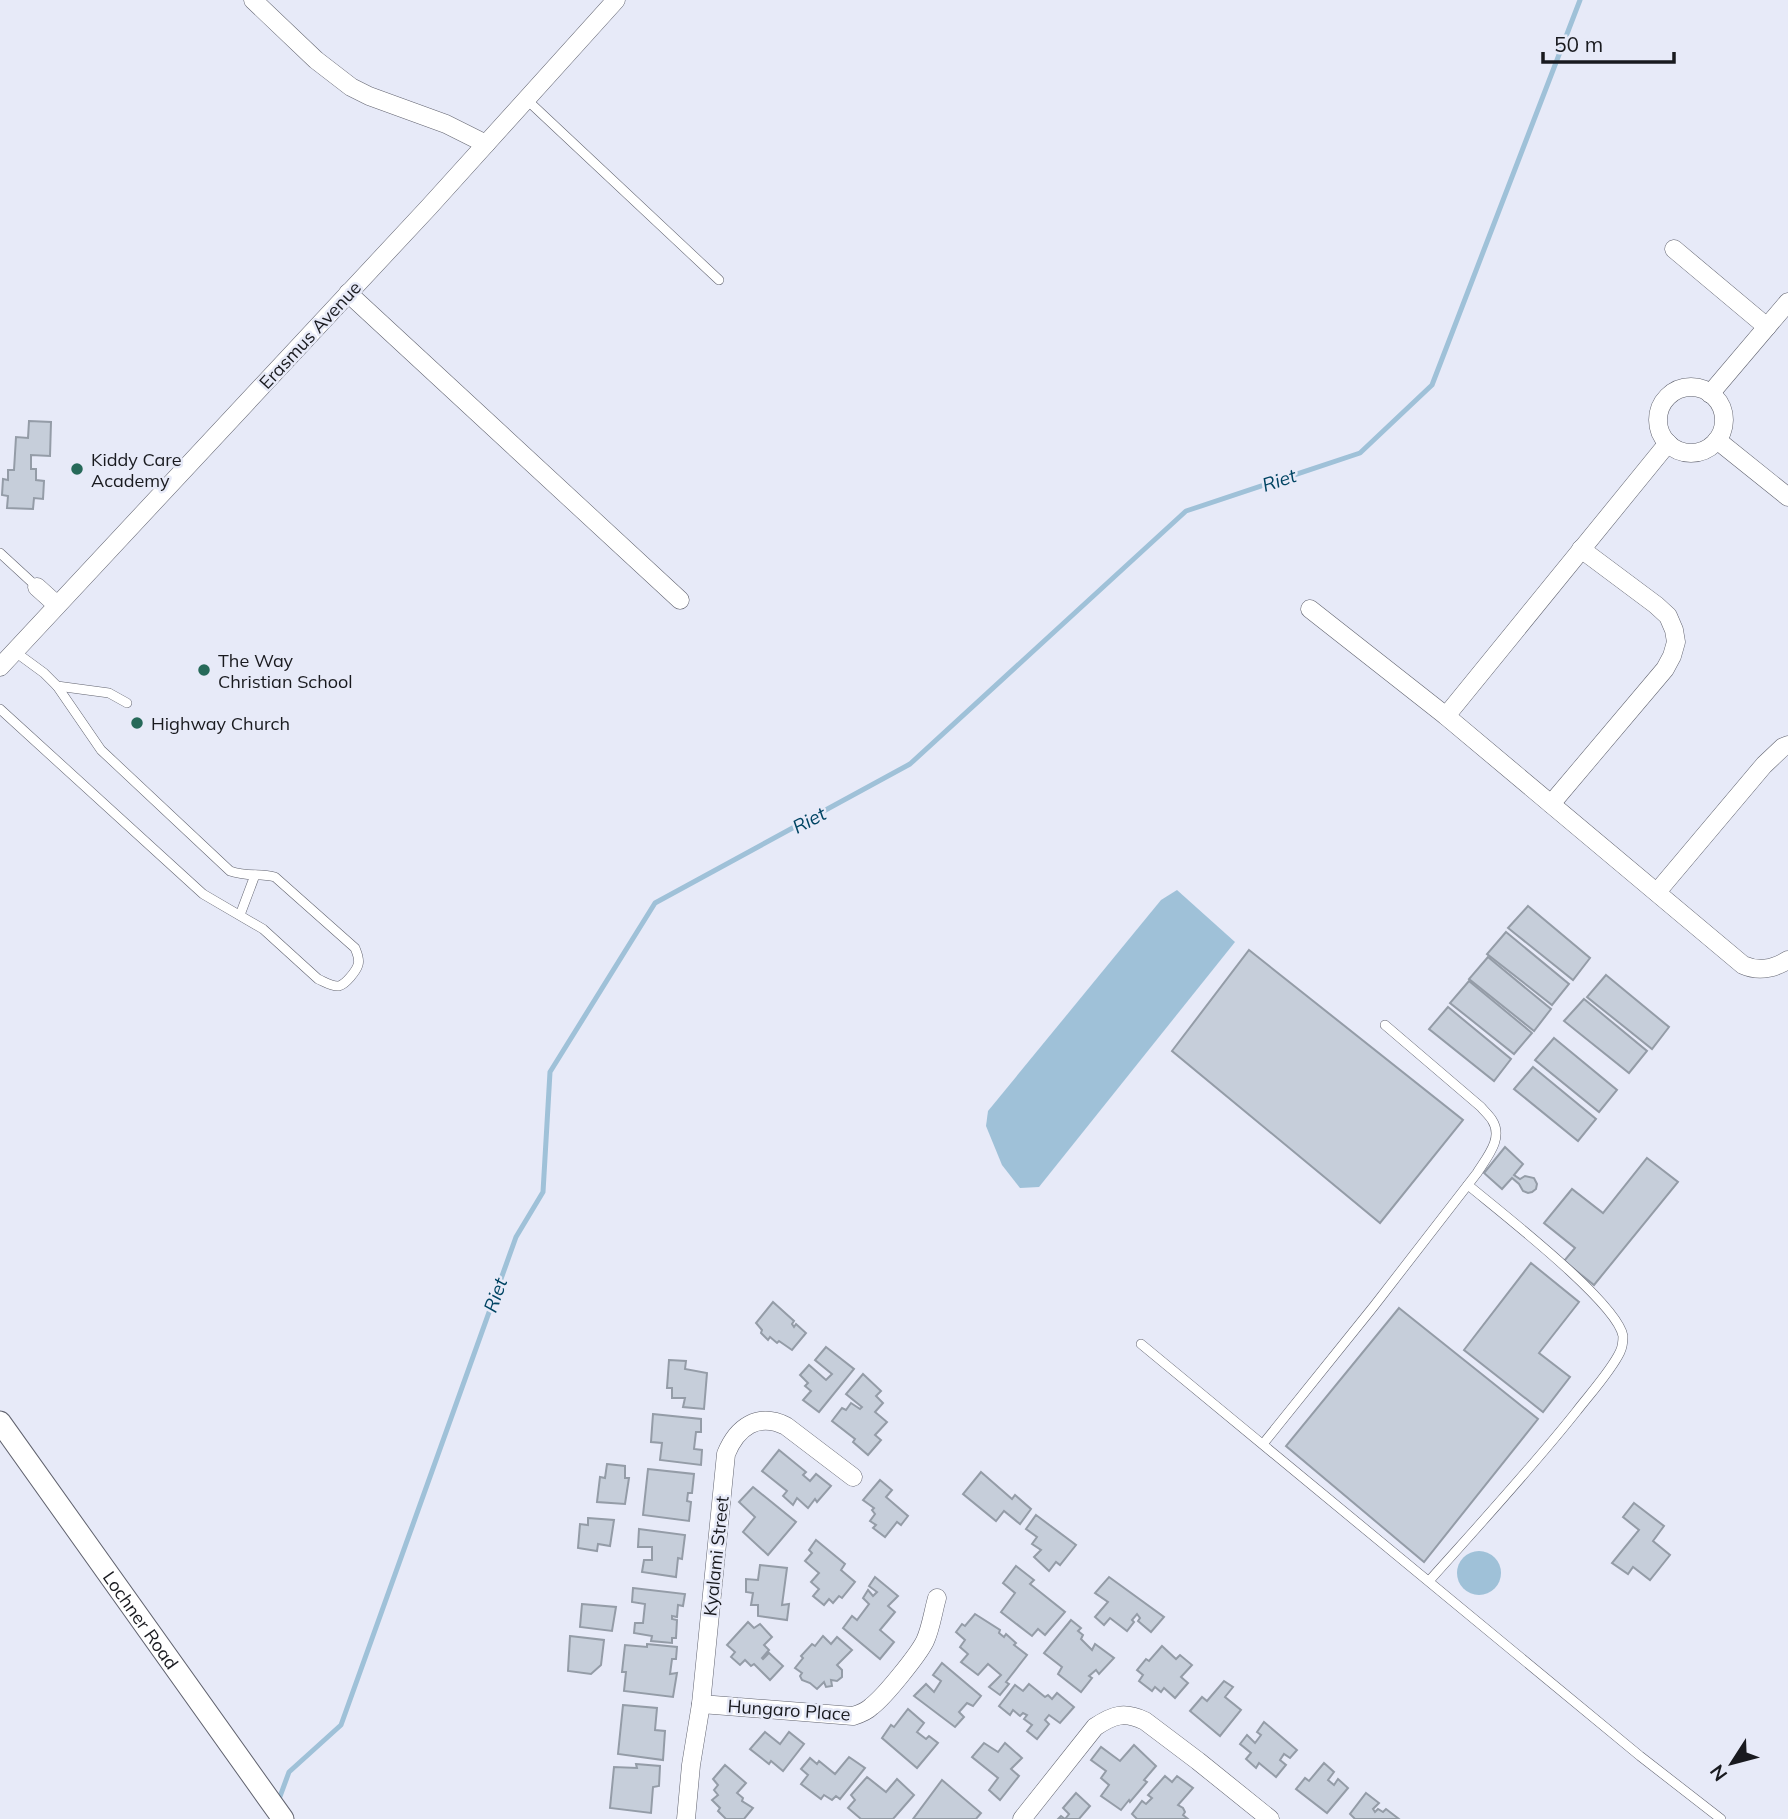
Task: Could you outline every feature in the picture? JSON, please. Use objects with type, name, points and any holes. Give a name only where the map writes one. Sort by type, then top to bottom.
[{"type":"street","points":[[253,0],[316,60],[351,87],[446,124],[485,145]]},
{"type":"street","name":"Erasmus Avenue","points":[[0,667],[485,145],[616,0]]},
{"type":"street","points":[[1674,249],[1768,327]]},
{"type":"street","points":[[348,293],[680,600]]},
{"type":"street","points":[[1710,394],[1788,302]]},
{"type":"street","points":[[1688,387],[1700,388],[1710,394],[1717,400],[1723,414],[1723,429],[1717,440],[1707,448],[1691,452],[1677,449],[1668,443],[1662,434],[1659,418],[1666,399],[1678,390],[1688,387]]},
{"type":"street","points":[[1717,440],[1788,497]]},
{"type":"street","points":[[1446,716],[1668,443]]},
{"type":"street","points":[[1551,804],[1665,669],[1676,642],[1668,616],[1656,604],[1581,549]]},
{"type":"street","points":[[37,587],[57,605]]},
{"type":"street","points":[[1310,609],[1446,716],[1743,965],[1753,969],[1767,969],[1788,960]]},
{"type":"street","points":[[1657,892],[1764,765],[1788,745]]},
{"type":"street","name":"Kyalami Street","points":[[685,1819],[701,1704],[726,1454],[731,1440],[745,1427],[763,1420],[774,1421],[786,1426],[853,1477]]},
{"type":"street","name":"Lochner Road","points":[[0,1422],[283,1819]]},
{"type":"street","name":"Hungaro Place","points":[[701,1704],[858,1715],[881,1697],[921,1648],[937,1598]]},
{"type":"street","points":[[1022,1819],[1095,1727],[1106,1720],[1123,1715],[1144,1721],[1270,1819]]},
{"type":"lane","points":[[526,99],[719,280]]},
{"type":"lane","points":[[0,553],[37,587]]},
{"type":"lane","points":[[0,709],[203,894],[263,929],[318,979],[329,985],[339,986],[346,982],[358,965],[355,948],[275,877],[265,874],[243,875],[230,871],[109,758],[92,739],[57,686],[14,651]]},
{"type":"lane","points":[[57,686],[109,693],[127,703]]},
{"type":"lane","points":[[240,915],[255,875]]},
{"type":"lane","points":[[1263,1444],[1468,1185],[1496,1140],[1493,1120],[1481,1107],[1385,1025]]},
{"type":"lane","points":[[1429,1581],[1545,1450],[1598,1384],[1620,1351],[1623,1339],[1611,1313],[1596,1296],[1468,1185]]},
{"type":"lane","points":[[1141,1344],[1640,1756],[1721,1819]]},
{"type":"water","points":[[1177,890],[1235,942],[1039,1187],[1020,1188],[1002,1165],[986,1126],[988,1111],[1161,900]]},
{"type":"water","points":[[1479,1551],[1488,1552],[1495,1557],[1500,1564],[1500,1582],[1495,1589],[1488,1594],[1479,1595],[1470,1594],[1463,1589],[1458,1582],[1457,1573],[1458,1564],[1463,1557],[1470,1552]]},
{"type":"building","points":[[29,421],[51,422],[50,456],[31,455],[31,469],[36,469],[36,480],[44,481],[43,499],[34,498],[33,509],[7,508],[8,496],[2,495],[3,479],[8,480],[8,470],[14,470],[16,437],[28,438]]},
{"type":"building","points":[[1528,906],[1590,958],[1573,980],[1508,928]]},
{"type":"building","points":[[1506,932],[1569,984],[1552,1005],[1487,954]]},
{"type":"building","points":[[1249,950],[1463,1120],[1380,1223],[1172,1051]]},
{"type":"building","points":[[1488,957],[1551,1009],[1534,1031],[1469,979]]},
{"type":"building","points":[[1606,975],[1669,1027],[1652,1049],[1587,997]]},
{"type":"building","points":[[1469,981],[1532,1033],[1514,1054],[1450,1003]]},
{"type":"building","points":[[1584,999],[1647,1051],[1629,1073],[1564,1021]]},
{"type":"building","points":[[1448,1007],[1511,1059],[1494,1081],[1429,1029]]},
{"type":"building","points":[[1554,1038],[1617,1090],[1599,1112],[1535,1060]]},
{"type":"building","points":[[1533,1067],[1596,1119],[1578,1141],[1514,1089]]},
{"type":"building","points":[[1505,1147],[1523,1164],[1514,1175],[1520,1179],[1525,1176],[1534,1178],[1537,1184],[1532,1192],[1523,1191],[1512,1178],[1502,1189],[1484,1173]]},
{"type":"building","points":[[1647,1158],[1678,1182],[1594,1285],[1564,1261],[1575,1248],[1544,1223],[1572,1189],[1603,1213]]},
{"type":"building","points":[[1531,1263],[1579,1302],[1539,1353],[1570,1377],[1543,1412],[1464,1350]]},
{"type":"building","points":[[773,1302],[794,1321],[794,1327],[796,1324],[806,1333],[792,1350],[770,1337],[768,1340],[756,1323]]},
{"type":"building","points":[[1399,1308],[1538,1419],[1424,1562],[1286,1446]]},
{"type":"building","points":[[826,1347],[854,1369],[819,1412],[803,1400],[811,1391],[805,1386],[808,1383],[800,1375],[809,1365],[826,1380],[832,1374],[815,1360]]},
{"type":"building","points":[[669,1360],[686,1361],[685,1369],[707,1373],[704,1409],[683,1407],[685,1398],[672,1398],[672,1388],[667,1388]]},
{"type":"building","points":[[863,1374],[881,1391],[876,1396],[883,1403],[875,1412],[887,1422],[875,1435],[881,1440],[868,1455],[853,1442],[855,1439],[832,1421],[842,1408],[846,1410],[851,1403],[860,1409],[862,1407],[846,1394]]},
{"type":"building","points":[[653,1414],[701,1419],[701,1432],[696,1432],[694,1449],[702,1450],[701,1465],[660,1460],[662,1443],[651,1442]]},
{"type":"building","points":[[779,1450],[806,1472],[803,1475],[810,1481],[816,1474],[831,1486],[808,1508],[797,1498],[793,1505],[783,1496],[787,1491],[762,1471]]},
{"type":"building","points":[[607,1464],[625,1466],[625,1478],[629,1478],[625,1504],[597,1502],[600,1477],[605,1478]]},
{"type":"building","points":[[648,1469],[694,1474],[692,1493],[688,1493],[687,1501],[691,1502],[689,1521],[643,1515]]},
{"type":"building","points":[[981,1472],[1012,1499],[1015,1495],[1031,1509],[1020,1524],[1004,1511],[996,1521],[963,1494]]},
{"type":"building","points":[[880,1480],[892,1490],[886,1497],[908,1516],[901,1525],[897,1522],[885,1537],[873,1528],[876,1525],[870,1521],[875,1514],[872,1510],[874,1508],[863,1500]]},
{"type":"building","points":[[753,1487],[796,1522],[768,1555],[743,1532],[755,1517],[739,1502]]},
{"type":"building","points":[[1634,1503],[1664,1526],[1653,1541],[1670,1555],[1650,1580],[1633,1567],[1628,1574],[1612,1563],[1639,1530],[1623,1517]]},
{"type":"building","points":[[1036,1515],[1076,1545],[1060,1565],[1056,1562],[1049,1571],[1034,1557],[1041,1550],[1032,1544],[1037,1537],[1026,1529]]},
{"type":"building","points":[[588,1518],[614,1520],[610,1546],[598,1544],[597,1551],[578,1548],[580,1524],[588,1525]]},
{"type":"building","points":[[639,1529],[685,1535],[676,1577],[642,1572],[644,1560],[652,1560],[652,1547],[638,1547]]},
{"type":"building","points":[[816,1540],[845,1564],[841,1570],[855,1582],[842,1598],[839,1596],[833,1603],[829,1599],[824,1605],[813,1596],[819,1589],[811,1582],[819,1573],[805,1561],[812,1553],[809,1550]]},
{"type":"building","points":[[760,1565],[787,1568],[782,1605],[789,1604],[787,1620],[758,1616],[758,1605],[751,1605],[753,1593],[746,1592],[746,1579],[758,1580]]},
{"type":"building","points":[[1016,1566],[1034,1580],[1030,1584],[1065,1612],[1045,1635],[1038,1629],[1032,1636],[1001,1612],[1015,1593],[1003,1583]]},
{"type":"building","points":[[875,1577],[898,1596],[888,1606],[895,1612],[880,1630],[894,1642],[880,1659],[843,1628],[852,1616],[857,1620],[869,1604],[863,1598],[868,1590],[873,1596],[877,1592],[869,1586]]},
{"type":"building","points":[[1109,1577],[1164,1617],[1151,1632],[1138,1621],[1140,1618],[1137,1614],[1127,1631],[1110,1618],[1104,1625],[1095,1617],[1108,1602],[1095,1593]]},
{"type":"building","points":[[633,1588],[685,1594],[683,1606],[678,1605],[677,1617],[672,1616],[672,1619],[677,1620],[676,1638],[672,1638],[672,1643],[651,1641],[652,1636],[634,1633],[635,1623],[643,1623],[645,1604],[632,1602]]},
{"type":"building","points":[[582,1604],[616,1607],[612,1631],[580,1627]]},
{"type":"building","points":[[975,1614],[1000,1630],[999,1633],[1004,1637],[1006,1634],[1016,1643],[1014,1645],[1027,1655],[1006,1682],[1009,1684],[1000,1695],[989,1687],[1001,1675],[988,1664],[978,1675],[961,1662],[968,1654],[960,1647],[965,1640],[956,1632]]},
{"type":"building","points":[[1071,1620],[1081,1628],[1078,1631],[1083,1635],[1081,1639],[1092,1650],[1095,1644],[1114,1658],[1099,1674],[1096,1670],[1089,1676],[1092,1678],[1081,1692],[1058,1674],[1062,1667],[1044,1653]]},
{"type":"building","points":[[748,1622],[754,1628],[760,1624],[772,1637],[764,1645],[769,1650],[762,1658],[769,1653],[783,1666],[770,1680],[754,1664],[751,1666],[745,1660],[740,1665],[731,1657],[735,1652],[727,1645]]},
{"type":"building","points":[[570,1636],[604,1640],[601,1665],[591,1674],[568,1671]]},
{"type":"building","points":[[823,1636],[831,1644],[837,1637],[852,1650],[837,1665],[842,1670],[842,1677],[837,1681],[831,1680],[832,1686],[826,1687],[824,1682],[817,1689],[802,1680],[802,1673],[795,1668],[803,1658],[801,1656]]},
{"type":"building","points":[[647,1644],[677,1647],[670,1674],[677,1673],[673,1697],[624,1691],[626,1672],[622,1672],[625,1645],[647,1647]]},
{"type":"building","points":[[1162,1646],[1176,1659],[1180,1655],[1192,1665],[1181,1677],[1188,1683],[1175,1698],[1164,1688],[1161,1692],[1155,1687],[1152,1691],[1139,1681],[1143,1675],[1137,1670]]},
{"type":"building","points":[[942,1663],[981,1696],[973,1706],[967,1703],[959,1712],[964,1717],[955,1727],[914,1696],[926,1684],[934,1692],[941,1681],[933,1675]]},
{"type":"building","points":[[1224,1681],[1233,1687],[1225,1697],[1241,1710],[1220,1736],[1190,1711],[1202,1697],[1207,1701]]},
{"type":"building","points":[[1029,1684],[1045,1697],[1048,1695],[1052,1699],[1057,1693],[1074,1707],[1060,1723],[1049,1715],[1045,1720],[1049,1724],[1037,1739],[1027,1731],[1032,1725],[1024,1719],[1027,1715],[1023,1713],[1020,1716],[1013,1710],[1010,1715],[999,1706],[1015,1685],[1023,1691]]},
{"type":"building","points":[[623,1705],[657,1708],[655,1730],[665,1731],[663,1760],[618,1754]]},
{"type":"building","points":[[908,1709],[924,1723],[917,1732],[938,1743],[917,1768],[882,1738]]},
{"type":"building","points":[[1264,1722],[1297,1750],[1290,1758],[1284,1754],[1280,1760],[1286,1765],[1276,1777],[1259,1763],[1256,1768],[1246,1759],[1251,1753],[1240,1744],[1247,1735],[1255,1743],[1261,1735],[1257,1732]]},
{"type":"building","points":[[765,1732],[780,1744],[789,1732],[804,1744],[783,1771],[750,1749]]},
{"type":"building","points":[[984,1743],[998,1752],[1005,1743],[1022,1758],[1011,1769],[1019,1776],[1000,1800],[989,1790],[998,1778],[972,1757]]},
{"type":"building","points":[[1134,1745],[1156,1766],[1144,1780],[1147,1782],[1121,1810],[1101,1796],[1109,1785],[1101,1778],[1106,1771],[1091,1760],[1101,1747],[1120,1761]]},
{"type":"building","points":[[849,1757],[865,1768],[840,1799],[836,1796],[832,1800],[824,1795],[821,1799],[801,1784],[808,1775],[801,1769],[810,1758],[817,1764],[819,1761],[835,1774]]},
{"type":"building","points":[[1324,1763],[1334,1772],[1328,1780],[1334,1785],[1338,1779],[1348,1788],[1327,1813],[1296,1789],[1305,1778],[1309,1781]]},
{"type":"building","points":[[636,1764],[660,1766],[659,1786],[653,1787],[651,1813],[610,1808],[614,1767],[637,1768]]},
{"type":"building","points":[[725,1765],[746,1783],[737,1793],[743,1798],[742,1801],[753,1808],[744,1819],[726,1819],[712,1800],[718,1795],[714,1790],[718,1785],[713,1779]]},
{"type":"building","points":[[1165,1776],[1172,1782],[1177,1776],[1193,1788],[1178,1805],[1183,1808],[1183,1815],[1188,1819],[1137,1819],[1132,1814],[1142,1801],[1146,1804],[1152,1798],[1148,1795]]},
{"type":"building","points":[[867,1777],[886,1792],[897,1779],[914,1795],[893,1819],[861,1819],[848,1808],[855,1800],[851,1795]]},
{"type":"building","points":[[942,1780],[981,1813],[976,1819],[913,1819]]},
{"type":"building","points":[[1076,1793],[1090,1806],[1079,1819],[1065,1819],[1069,1814],[1063,1808]]},
{"type":"building","points":[[1366,1793],[1379,1803],[1373,1809],[1375,1812],[1378,1809],[1383,1812],[1386,1809],[1399,1819],[1355,1819],[1350,1814]]},
{"type":"waterway","name":"Riet","points":[[278,1802],[289,1772],[341,1725],[516,1237],[543,1192],[550,1072],[655,903],[910,764],[1186,511],[1360,453],[1432,385],[1580,0]]},
{"type":"place","name":"Kiddy Care Academy","points":[[77,469]]},
{"type":"place","name":"The Way Christian School","points":[[204,670]]},
{"type":"place","name":"Highway Church","points":[[137,723]]}]
